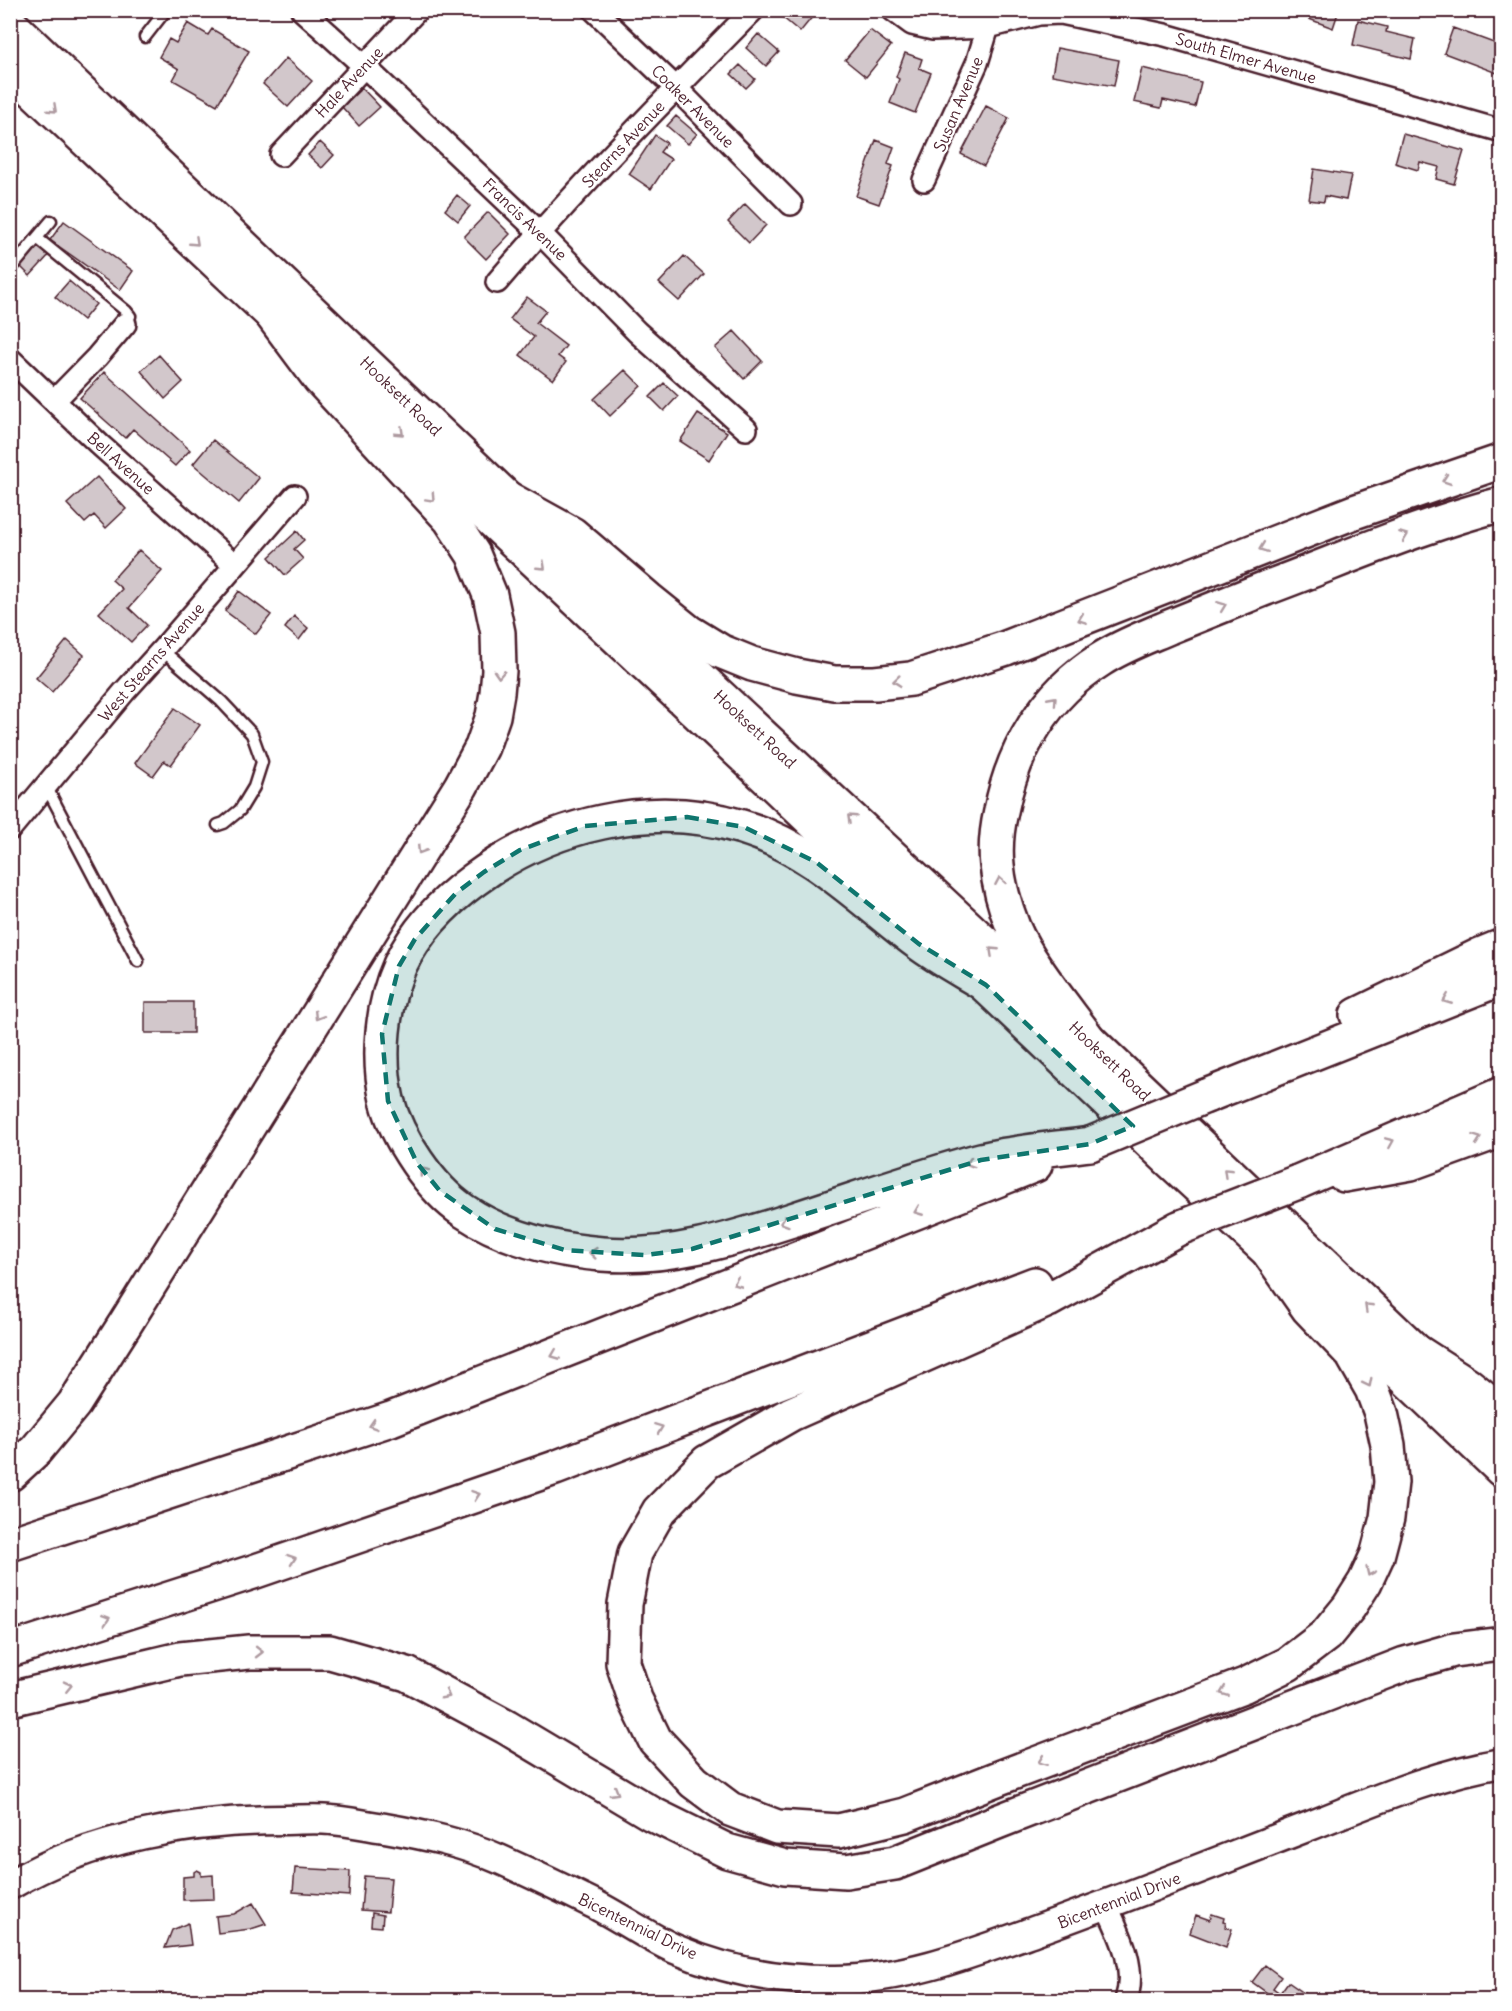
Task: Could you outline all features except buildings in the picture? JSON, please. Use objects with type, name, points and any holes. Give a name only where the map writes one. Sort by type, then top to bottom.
[{"type":"main road","name":"Hooksett Road","points":[[10,24],[507,498],[1089,1040],[1502,1433]]},
{"type":"main road","name":"Hooksett Road","points":[[10,69],[1502,1470]]},
{"type":"main road","points":[[10,1474],[36,1450],[74,1404],[125,1324],[461,786],[482,747],[493,716],[499,671],[498,633],[490,595],[473,554],[450,519],[319,378],[269,311]]},
{"type":"main road","points":[[507,498],[572,534],[689,632],[720,651],[752,664],[796,676],[834,683],[875,683],[911,679],[1006,648],[1353,512],[1502,461]]},
{"type":"main road","points":[[1089,1040],[1036,967],[1014,929],[1003,899],[997,864],[997,831],[1004,795],[1015,761],[1030,731],[1050,702],[1073,679],[1100,660],[1135,641],[1219,606],[1457,516],[1502,504]]},
{"type":"main road","points":[[986,985],[919,944],[816,862],[790,847],[744,827],[687,817],[652,816],[585,826],[520,850],[484,872],[456,893],[415,939],[399,966],[389,998],[382,1034],[383,1067],[388,1101],[417,1163],[440,1191],[463,1211],[495,1229],[529,1242],[565,1250],[605,1254],[645,1255],[692,1249],[742,1236],[981,1160],[1089,1144]]},
{"type":"main road","points":[[1276,1069],[1317,1035],[1502,946]]},
{"type":"main road","points":[[10,1544],[391,1419],[1089,1144],[1502,978]]},
{"type":"main road","points":[[10,1650],[253,1572],[555,1468],[1298,1182],[1502,1094]]},
{"type":"main road","points":[[1298,1182],[1411,1163],[1502,1130]]},
{"type":"main road","points":[[1179,1228],[1048,1300],[791,1414],[707,1462],[659,1511],[635,1553],[624,1604],[623,1663],[634,1699],[655,1740],[694,1782],[730,1809],[777,1827],[839,1831],[905,1815],[1245,1685],[1288,1664],[1326,1635],[1349,1607],[1365,1582],[1377,1556],[1387,1518],[1391,1482],[1388,1445],[1381,1413],[1372,1389],[1353,1354],[1308,1308],[1270,1254]]},
{"type":"main road","points":[[1411,1348],[1467,1384],[1502,1412]]},
{"type":"main road","points":[[10,1699],[180,1659],[249,1652],[330,1652],[407,1674],[506,1727],[652,1814],[727,1851],[785,1867],[846,1871],[895,1863],[1405,1664],[1454,1650],[1502,1644]]},
{"type":"street","name":"Francis Avenue","points":[[302,10],[539,232],[637,332],[746,429]]},
{"type":"street","name":"Hale Avenue","points":[[281,154],[417,10]]},
{"type":"street","name":"Coaker Avenue","points":[[594,10],[676,88],[791,204]]},
{"type":"street","name":"Stearns Avenue","points":[[497,282],[539,232],[753,10]]},
{"type":"street","name":"South Elmer Avenue","points":[[893,10],[912,24],[933,29],[988,27],[1039,15],[1060,14],[1165,35],[1502,131]]},
{"type":"street","name":"Susan Avenue","points":[[924,180],[977,63],[988,27]]},
{"type":"street","points":[[55,400],[125,324]]},
{"type":"street","name":"Bell Avenue","points":[[10,359],[100,445],[235,565]]},
{"type":"street","name":"West Stearns Avenue","points":[[10,829],[124,692],[295,496]]},
{"type":"street","name":"Bicentennial Drive","points":[[10,1885],[36,1869],[76,1854],[159,1831],[245,1820],[330,1820],[458,1843],[497,1858],[592,1903],[674,1948],[713,1963],[753,1973],[796,1979],[884,1977],[946,1963],[1106,1905],[1415,1785],[1502,1763]]},
{"type":"street","points":[[1106,1905],[1126,1947],[1129,1969],[1129,1990],[1126,2001]]},
{"type":"lane","points":[[145,37],[166,10]]},
{"type":"lane","points":[[10,270],[51,221]]},
{"type":"lane","points":[[37,238],[126,311],[130,315],[125,324]]},
{"type":"lane","points":[[162,650],[221,701],[252,734],[262,762],[254,787],[240,810],[218,825]]},
{"type":"lane","points":[[46,786],[138,961]]},
{"type":"highlighted area","points":[[687,817],[744,827],[816,862],[919,944],[986,985],[1133,1126],[1090,1144],[981,1160],[692,1249],[645,1255],[565,1250],[495,1229],[440,1191],[417,1163],[388,1101],[382,1034],[399,966],[415,939],[456,893],[484,872],[520,850],[585,826]]}]
